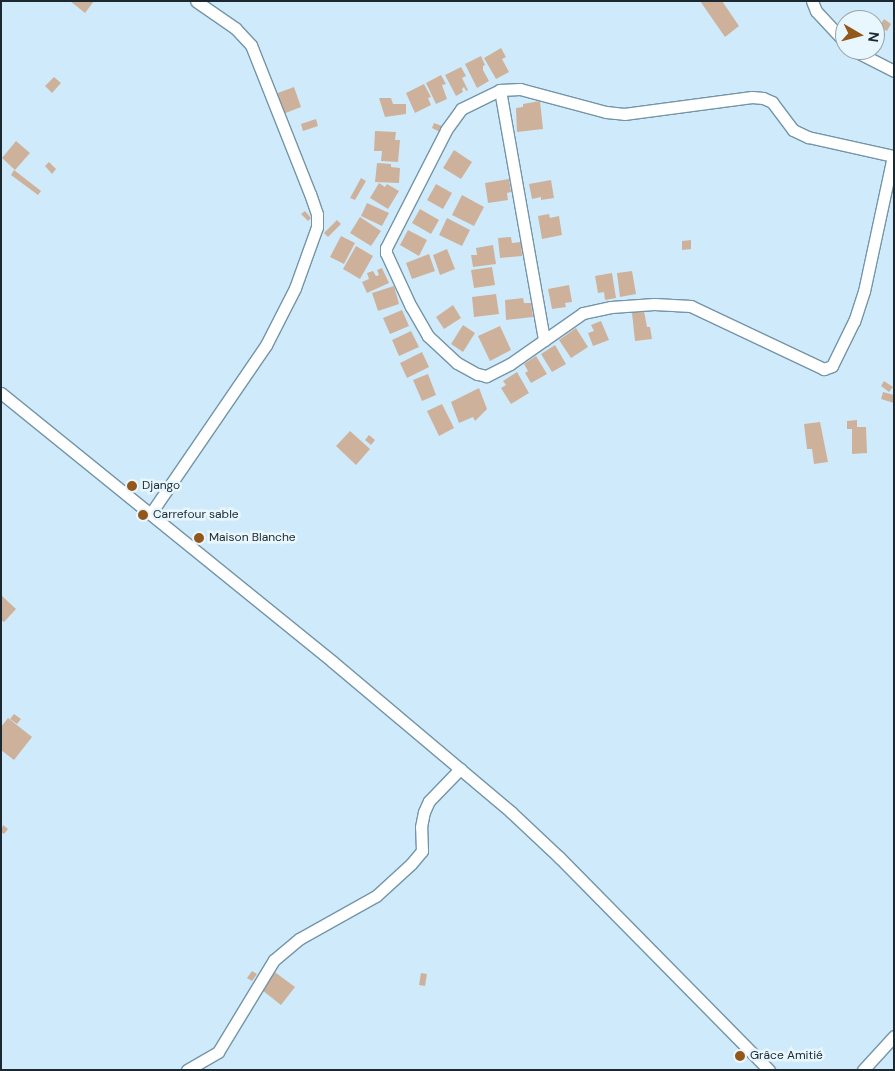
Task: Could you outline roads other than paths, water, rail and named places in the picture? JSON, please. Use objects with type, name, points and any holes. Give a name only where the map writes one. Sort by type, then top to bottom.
[{"type":"street","points":[[151,512],[266,345],[295,288],[317,227],[316,214],[310,194],[251,44],[236,28],[196,1]]},
{"type":"street","points":[[812,1],[816,11],[835,31]]},
{"type":"street","points":[[873,60],[894,71]]},
{"type":"street","points":[[500,90],[544,340]]},
{"type":"street","points":[[500,90],[520,90],[606,112],[624,114],[752,97],[763,98],[772,102],[793,130],[808,137],[893,156],[864,290],[854,321],[832,366],[824,369],[704,311],[692,306],[677,304],[611,306],[583,313],[510,364],[486,376],[477,374],[457,363],[428,336],[411,307],[386,253],[386,248],[446,130],[460,109],[500,90]]},
{"type":"street","points":[[1,393],[151,512],[460,769],[560,857],[769,1070]]},
{"type":"street","points":[[188,1070],[218,1052],[274,960],[299,939],[376,896],[411,864],[422,851],[421,827],[424,812],[429,802],[460,769]]},
{"type":"street","points":[[864,1070],[894,1036]]},
{"type":"place","name":"Django","points":[[132,486]]},
{"type":"place","name":"Carrefour sable","points":[[143,515]]},
{"type":"place","name":"Maison Blanche","points":[[199,538]]},
{"type":"place","name":"Grâce Amitié","points":[[740,1056]]}]
